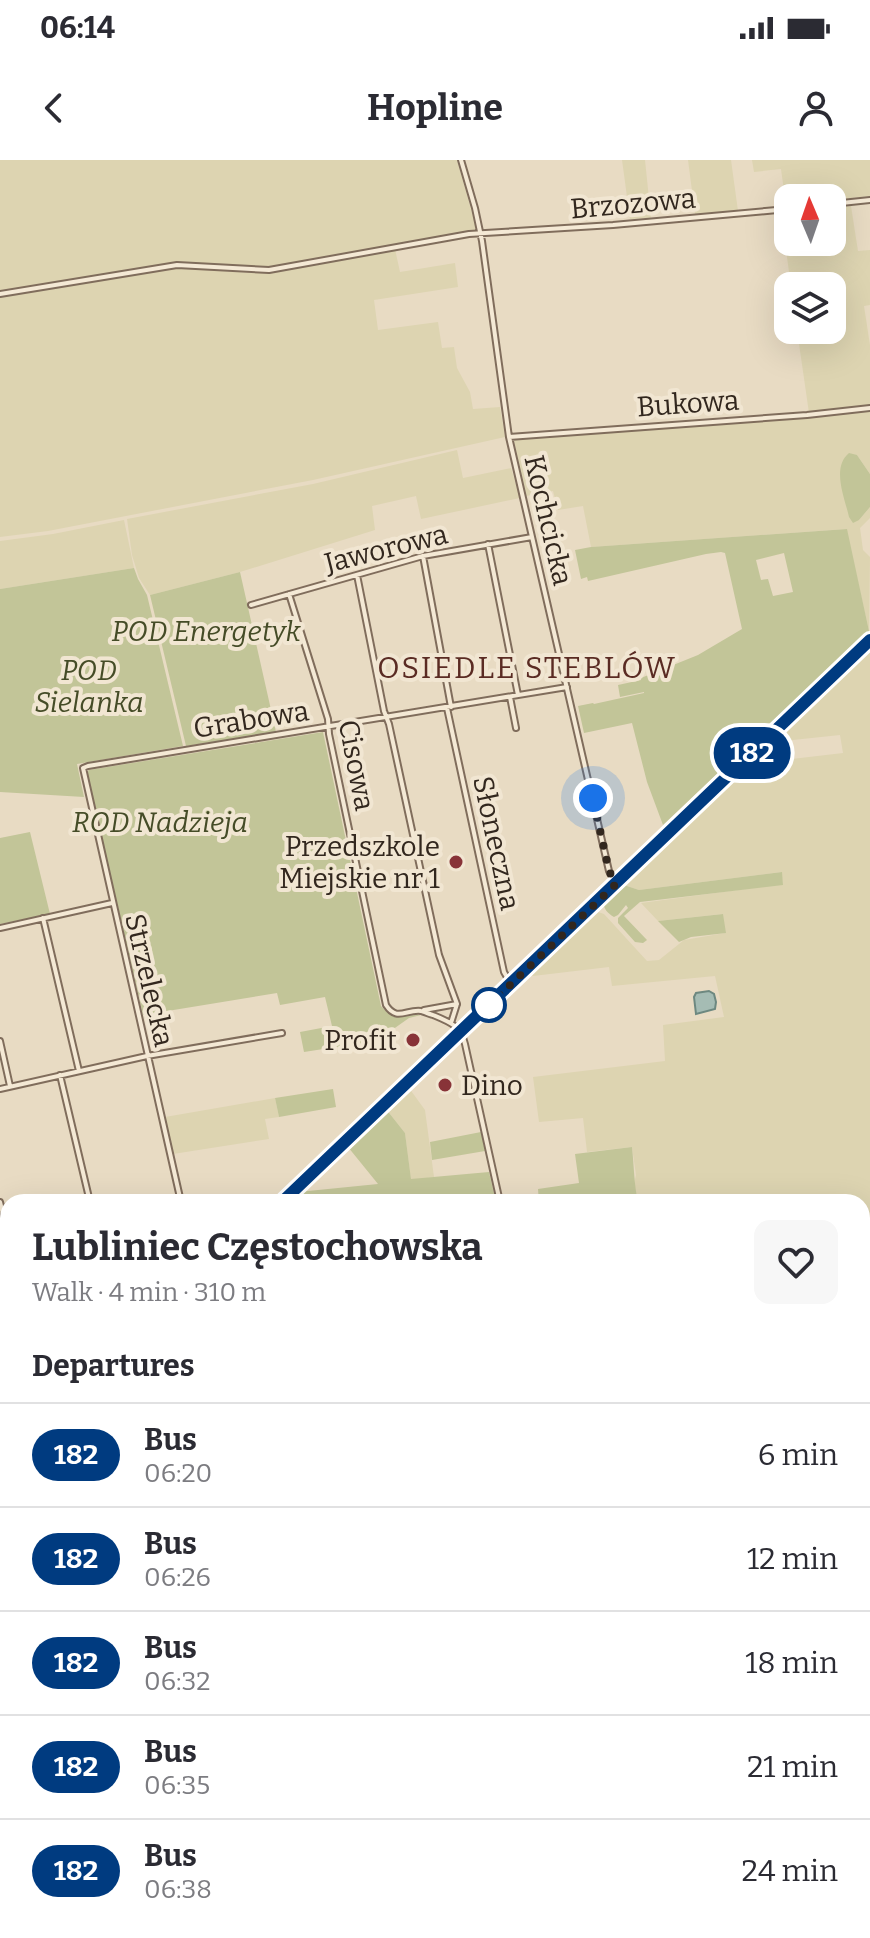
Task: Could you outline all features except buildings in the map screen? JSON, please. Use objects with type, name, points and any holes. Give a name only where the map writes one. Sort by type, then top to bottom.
[{"type":"main road","points":[[290,1194],[869,642]]},
{"type":"street","name":"Kochcicka","points":[[461,160],[480,234],[509,437],[609,871],[616,884]]},
{"type":"street","points":[[846,203],[870,200]]},
{"type":"street","name":"Brzozowa","points":[[0,294],[177,265],[269,270],[480,234],[774,210]]},
{"type":"street","name":"Bukowa","points":[[509,437],[870,408]]},
{"type":"street","name":"Jaworowa","points":[[251,605],[423,556],[532,537]]},
{"type":"street","points":[[488,544],[518,696]]},
{"type":"street","name":"Słoneczna","points":[[423,556],[449,707],[504,972],[511,984]]},
{"type":"street","points":[[357,575],[439,955],[457,1004],[451,1023]]},
{"type":"street","name":"Cisowa","points":[[289,594],[328,719],[386,1005],[397,1014],[422,1010],[461,1031]]},
{"type":"street","name":"Grabowa","points":[[84,767],[567,687]]},
{"type":"street","points":[[510,697],[516,728]]},
{"type":"street","name":"Strzelecka","points":[[84,767],[179,1194]]},
{"type":"street","points":[[0,928],[112,903]]},
{"type":"street","points":[[43,918],[79,1071]]},
{"type":"street","points":[[422,1010],[457,1004]]},
{"type":"street","points":[[461,1031],[498,1194]]},
{"type":"street","points":[[0,1089],[147,1056],[282,1033]]},
{"type":"street","points":[[0,1041],[11,1086]]},
{"type":"street","points":[[60,1075],[88,1194]]},
{"type":"shaded area","points":[[0,160],[457,160],[476,230],[277,266],[253,268],[180,262],[0,291]]},
{"type":"shaded area","points":[[622,160],[645,160],[651,218],[630,219]]},
{"type":"shaded area","points":[[688,160],[731,160],[738,211],[695,214]]},
{"type":"shaded area","points":[[752,160],[870,160],[870,196],[846,199],[846,184],[783,184],[781,169],[754,172]]},
{"type":"shaded area","points":[[851,206],[858,251],[870,250],[870,305],[864,306],[870,345],[870,406],[809,413],[799,344],[846,344],[846,272],[789,272],[787,256],[846,256],[846,207]]},
{"type":"shaded area","points":[[395,249],[400,272],[455,263],[458,287],[374,300],[378,330],[438,322],[442,348],[454,347],[457,368],[470,392],[473,409],[500,407],[505,437],[313,480],[48,531],[0,537],[0,297],[179,268],[275,272]]},
{"type":"shaded area","points":[[870,410],[870,474],[857,455],[859,520],[870,507],[870,518],[860,528],[863,550],[870,557],[869,631],[846,529],[591,547],[583,506],[558,510],[553,491],[526,496],[514,441],[525,437]]},
{"type":"shaded area","points":[[457,450],[463,478],[511,468],[520,498],[421,519],[416,496],[372,506],[375,530],[240,572],[150,595],[139,578],[127,519],[313,484]]},
{"type":"shaded area","points":[[124,520],[134,568],[0,589],[0,541]]},
{"type":"shaded area","points":[[870,649],[870,1194],[636,1194],[632,1147],[587,1152],[583,1118],[539,1122],[533,1077],[665,1061],[663,1025],[724,1017],[715,976],[612,986],[609,967],[533,976],[529,973],[595,911],[604,914],[647,961],[659,960],[684,940],[725,933],[722,914],[658,921],[641,903],[783,884],[781,872],[639,890],[621,884],[755,760],[758,763],[843,753],[840,735],[774,742]]},
{"type":"shaded area","points":[[409,1088],[425,1110],[434,1177],[411,1180],[405,1133],[386,1109]]},
{"type":"shaded area","points":[[275,1098],[279,1117],[265,1119],[269,1139],[173,1154],[165,1117]]},
{"type":"green space","points":[[849,453],[857,455],[870,474],[870,507],[853,523],[842,492],[840,475]]},
{"type":"green space","points":[[847,529],[869,631],[663,825],[647,782],[632,723],[584,733],[578,706],[644,693],[620,697],[618,685],[641,680],[698,655],[742,629],[725,553],[706,554],[588,581],[587,577],[581,579],[575,550]],"holes":[[[784,553],[793,592],[773,596],[768,579],[761,580],[756,560]]]},
{"type":"green space","name":"POD Sielanka","points":[[134,568],[147,595],[183,746],[77,764],[84,797],[0,792],[0,589]]},
{"type":"green space","name":"POD Energetyk","points":[[240,572],[276,732],[186,746],[150,595]]},
{"type":"green space","name":"ROD Nadzieja","points":[[323,732],[381,1006],[390,1014],[421,1015],[409,1018],[392,1030],[389,1028],[375,1041],[304,1052],[300,1032],[332,1026],[325,997],[280,1005],[277,993],[143,1015],[87,773],[89,770]]},
{"type":"green space","points":[[30,832],[50,914],[0,924],[0,838]]},
{"type":"green space","points":[[782,872],[783,885],[640,902],[624,916],[647,940],[643,943],[635,942],[618,923],[618,918],[628,908],[626,905],[614,917],[604,904],[621,884],[639,890]]},
{"type":"green space","points":[[723,914],[726,933],[691,937],[679,942],[658,921]]},
{"type":"green space","points":[[333,1089],[336,1107],[279,1117],[275,1098]]},
{"type":"green space","points":[[386,1109],[405,1133],[411,1179],[489,1172],[494,1194],[296,1194],[378,1184],[348,1147]]},
{"type":"green space","points":[[481,1132],[485,1151],[432,1160],[430,1142]]},
{"type":"green space","points":[[632,1147],[637,1194],[538,1194],[538,1189],[579,1183],[575,1154]]},
{"type":"water","points":[[709,991],[714,994],[715,1009],[696,1014],[696,993]]},
{"type":"bus line","name":"182","points":[[290,1194],[870,640]]},
{"type":"place","name":"Przedszkole Miejskie nr 1","points":[[456,862]]},
{"type":"place","name":"Profit","points":[[413,1040]]},
{"type":"place","name":"Dino","points":[[445,1085]]},
{"type":"district","name":"OSIEDLE STEBLÓW","points":[[527,668]]},
{"type":"route","points":[[489,1005],[616,884],[609,871],[593,798]]}]
